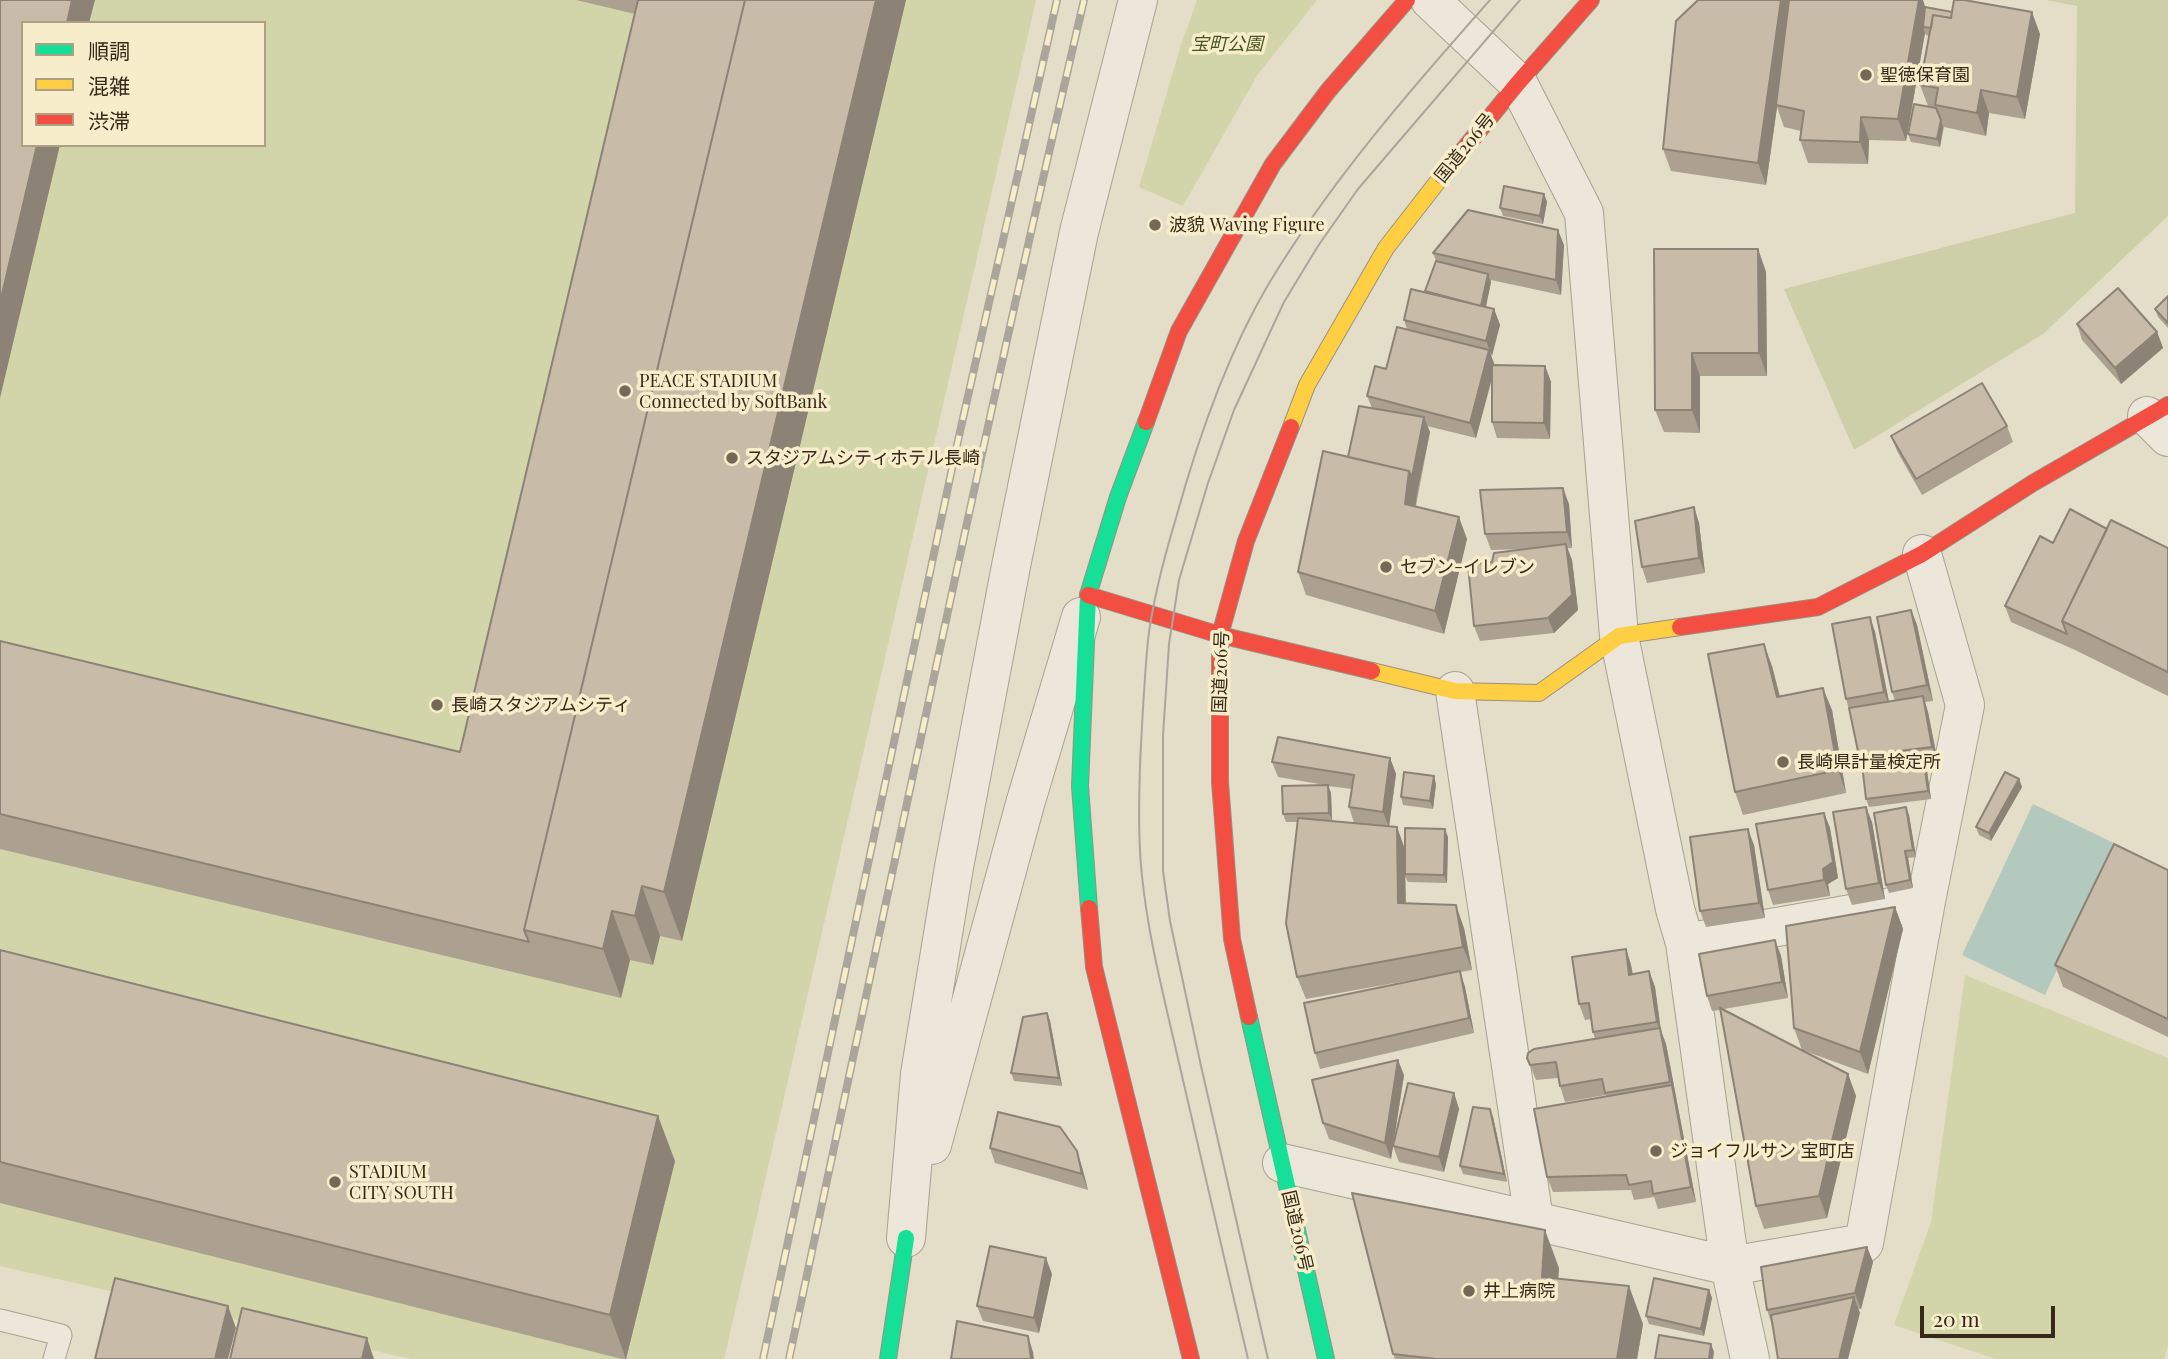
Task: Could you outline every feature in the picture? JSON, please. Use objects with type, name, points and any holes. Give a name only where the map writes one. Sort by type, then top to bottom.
[{"type":"main road","points":[[1191,1359],[1094,967],[1080,786],[1088,595],[1118,497],[1179,331],[1273,164],[1328,91],[1407,0]]},
{"type":"main road","name":"国道206号","points":[[1326,1359],[1232,939],[1220,782],[1220,635],[1246,541],[1307,385],[1386,248],[1518,83],[1591,0]]},
{"type":"main road","points":[[1088,595],[1220,635],[1455,691],[1539,693],[1619,636],[1818,607],[1922,554],[2033,483],[2161,419]]},
{"type":"main road","points":[[888,1359],[906,1238]]},
{"type":"street","points":[[906,1238],[920,1074],[954,867],[1011,566],[1079,232],[1138,0]]},
{"type":"street","points":[[1430,0],[1518,83],[1584,213],[1619,636],[1675,909],[1685,943],[1730,1265],[1750,1359]]},
{"type":"street","points":[[1282,1163],[1730,1265],[1864,1243],[1926,901],[1965,705],[1922,554]]},
{"type":"street","points":[[906,1238],[1025,804],[1088,595]]},
{"type":"street","points":[[1455,691],[1534,1220]]},
{"type":"street","points":[[1685,943],[1926,901]]},
{"type":"lane","points":[[0,1320],[61,1335],[54,1359]]},
{"type":"green space","name":"長崎スタジアムシティ","points":[[0,0],[1036,0],[724,1359],[411,1359],[0,1266]]},
{"type":"green space","name":"宝町公園","points":[[1197,0],[1317,0],[1258,74],[1183,206],[1139,187]]},
{"type":"green space","points":[[2046,0],[2168,0],[2168,216],[2043,334],[1854,450],[1784,289],[2075,213],[2077,6]]},
{"type":"green space","points":[[1965,975],[2168,1058],[2168,1346],[2164,1359],[1996,1359],[1894,1325],[1931,1222]]},
{"type":"shaded area","points":[[2033,804],[2116,844],[2045,995],[1962,955]]},
{"type":"building","points":[[0,0],[72,0],[67,21],[21,21],[21,147],[37,147],[0,303]]},
{"type":"building","name":"PEACE STADIUM Connected by SoftBank","points":[[638,0],[745,0],[524,930],[529,942],[0,814],[0,641],[460,752]]},
{"type":"building","name":"スタジアムシティホテル長崎","points":[[745,0],[876,0],[664,892],[642,886],[635,916],[612,911],[603,949],[524,930]]},
{"type":"building","points":[[1698,0],[1781,0],[1758,163],[1663,149],[1676,21]]},
{"type":"building","points":[[1789,0],[1919,0],[1898,119],[1861,117],[1860,142],[1800,140],[1804,111],[1776,105]]},
{"type":"building","points":[[1954,0],[2032,12],[2017,97],[1981,90],[1977,113],[1935,105],[1938,88],[1920,85],[1933,15],[1951,18]]},
{"type":"building","points":[[1925,7],[1952,12],[1951,18],[1933,15],[1931,28],[1923,27]]},
{"type":"building","points":[[1914,104],[1936,108],[1941,120],[1937,139],[1908,134]]},
{"type":"building","points":[[1504,186],[1544,194],[1540,216],[1500,208]]},
{"type":"building","points":[[1468,210],[1558,230],[1556,280],[1433,253]]},
{"type":"building","points":[[1654,249],[1758,249],[1759,353],[1692,353],[1692,410],[1655,410]]},
{"type":"building","points":[[1436,261],[1488,274],[1481,306],[1425,291]]},
{"type":"building","points":[[2118,288],[2157,332],[2115,368],[2077,324]]},
{"type":"building","points":[[1411,289],[1494,309],[1486,341],[1404,320]]},
{"type":"building","points":[[2168,296],[2168,323],[2155,309]]},
{"type":"building","points":[[1397,327],[1489,350],[1470,423],[1367,396],[1375,366],[1386,369]]},
{"type":"building","points":[[1492,365],[1545,366],[1544,423],[1492,422]]},
{"type":"building","points":[[1982,383],[2007,426],[1916,479],[1891,436]]},
{"type":"building","points":[[1359,406],[1424,417],[1412,477],[1409,471],[1348,457]]},
{"type":"building","name":"セブン-イレブン","points":[[1323,451],[1409,471],[1405,504],[1459,517],[1435,611],[1298,572]]},
{"type":"building","points":[[1563,488],[1567,532],[1485,534],[1480,490]]},
{"type":"building","points":[[1694,507],[1699,558],[1642,567],[1635,521]]},
{"type":"building","points":[[2070,509],[2107,529],[2062,621],[2067,634],[2005,606],[2040,536],[2053,543]]},
{"type":"building","points":[[2111,520],[2168,548],[2168,672],[2062,621]]},
{"type":"building","points":[[1566,544],[1572,595],[1548,618],[1474,626],[1468,565],[1492,562],[1494,553]]},
{"type":"building","points":[[1911,610],[1927,685],[1892,692],[1877,617]]},
{"type":"building","points":[[1870,617],[1884,692],[1846,699],[1832,624]]},
{"type":"building","points":[[1764,644],[1777,697],[1823,688],[1838,770],[1735,792],[1708,654]]},
{"type":"building","points":[[1923,696],[1932,747],[1859,756],[1849,708]]},
{"type":"building","points":[[1278,737],[1390,758],[1383,812],[1349,807],[1354,775],[1272,762]]},
{"type":"building","points":[[1923,756],[1928,791],[1866,799],[1862,764]]},
{"type":"building","points":[[1404,772],[1434,776],[1430,801],[1401,797]]},
{"type":"building","points":[[2005,772],[2019,779],[1989,833],[1976,827]]},
{"type":"building","points":[[1328,785],[1329,813],[1283,814],[1282,786]]},
{"type":"building","points":[[1866,807],[1879,883],[1846,889],[1833,812]]},
{"type":"building","points":[[1906,807],[1913,850],[1905,851],[1910,880],[1886,885],[1874,813]]},
{"type":"building","points":[[1824,813],[1833,862],[1823,869],[1824,880],[1768,890],[1756,824]]},
{"type":"building","points":[[1298,818],[1397,827],[1398,903],[1456,905],[1463,947],[1297,977],[1286,923]]},
{"type":"building","points":[[1405,828],[1445,829],[1444,875],[1405,874]]},
{"type":"building","points":[[1748,829],[1759,903],[1700,911],[1690,837]]},
{"type":"building","points":[[2114,844],[2168,870],[2168,1019],[2055,965]]},
{"type":"building","points":[[1895,907],[1860,1052],[1794,1028],[1786,926]]},
{"type":"building","points":[[1775,940],[1782,982],[1707,996],[1699,954]]},
{"type":"building","points":[[1626,949],[1629,975],[1649,971],[1657,1022],[1593,1032],[1589,1003],[1579,1004],[1572,957]]},
{"type":"building","name":"STADIUM CITY SOUTH","points":[[0,950],[658,1116],[610,1315],[0,1162]]},
{"type":"building","points":[[1460,971],[1469,1018],[1315,1053],[1304,1003]]},
{"type":"building","points":[[1720,1008],[1848,1074],[1819,1196],[1756,1206]]},
{"type":"building","points":[[1047,1013],[1059,1078],[1011,1073],[1023,1017]]},
{"type":"building","points":[[1660,1028],[1670,1082],[1605,1093],[1602,1079],[1560,1086],[1556,1062],[1530,1065],[1527,1058],[1528,1053],[1534,1049]]},
{"type":"building","points":[[1398,1060],[1385,1143],[1323,1123],[1312,1080]]},
{"type":"building","points":[[1408,1083],[1454,1093],[1439,1157],[1393,1146]]},
{"type":"building","points":[[1672,1085],[1691,1187],[1653,1194],[1651,1181],[1629,1185],[1626,1175],[1547,1177],[1534,1109]]},
{"type":"building","points":[[1473,1107],[1490,1109],[1504,1174],[1460,1166]]},
{"type":"building","points":[[998,1112],[1060,1127],[1077,1151],[1082,1174],[990,1148]]},
{"type":"building","name":"井上病院","points":[[1352,1193],[1545,1230],[1542,1277],[1629,1286],[1617,1359],[1436,1359],[1393,1354]]},
{"type":"building","points":[[990,1246],[1046,1258],[1034,1318],[977,1306]]},
{"type":"building","points":[[1867,1247],[1855,1293],[1767,1310],[1761,1267]]},
{"type":"building","points":[[115,1278],[228,1306],[215,1359],[95,1359]]},
{"type":"building","points":[[1654,1278],[1709,1290],[1701,1329],[1646,1316]]},
{"type":"building","points":[[1854,1297],[1839,1359],[1778,1359],[1771,1315]]},
{"type":"building","points":[[242,1308],[367,1338],[362,1359],[230,1359]]},
{"type":"building","points":[[957,1321],[1028,1336],[1031,1359],[951,1359]]},
{"type":"building","points":[[1659,1335],[1711,1344],[1709,1359],[1655,1359]]},
{"type":"tram line","points":[[1248,1359],[1161,985],[1145,898],[1139,835],[1140,765],[1148,640],[1153,609],[1167,548],[1204,429],[1253,311],[1292,247],[1344,173],[1490,0]]},
{"type":"tram line","points":[[1268,1359],[1201,1066],[1170,921],[1163,871],[1163,736],[1169,644],[1179,580],[1208,483],[1234,410],[1284,302],[1318,246],[1358,189],[1520,0]]},
{"type":"railway","points":[[763,1359],[957,445],[1057,0]]},
{"type":"railway","points":[[789,1359],[970,509],[1084,0]]},
{"type":"traffic: fast","points":[[1089,908],[1080,786],[1088,595],[1118,497],[1146,422]]},
{"type":"traffic: fast","points":[[1249,1017],[1326,1359]]},
{"type":"traffic: fast","points":[[888,1359],[906,1238]]},
{"type":"traffic: slow","points":[[1291,427],[1307,385],[1386,248],[1442,176]]},
{"type":"traffic: slow","points":[[1372,671],[1455,691],[1539,693],[1619,636],[1680,627]]},
{"type":"traffic: jam","points":[[1146,422],[1179,331],[1273,164],[1328,91],[1407,0]]},
{"type":"traffic: jam","points":[[1442,176],[1591,0]]},
{"type":"traffic: jam","points":[[1680,627],[1818,607],[1922,554],[2033,483],[2168,405]]},
{"type":"traffic: jam","points":[[1249,1017],[1232,939],[1220,782],[1220,635],[1246,541],[1291,427]]},
{"type":"traffic: jam","points":[[1088,595],[1220,635],[1372,671]]},
{"type":"traffic: jam","points":[[1089,908],[1094,967],[1191,1359]]},
{"type":"place","name":"聖徳保育園","points":[[1866,75]]},
{"type":"place","name":"波貌 Waving Figure","points":[[1155,225]]},
{"type":"place","name":"PEACE STADIUM Connected by SoftBank","points":[[625,391]]},
{"type":"place","name":"スタジアムシティホテル長崎","points":[[732,458]]},
{"type":"place","name":"セブン-イレブン","points":[[1386,567]]},
{"type":"place","name":"長崎スタジアムシティ","points":[[437,705]]},
{"type":"place","name":"長崎県計量検定所","points":[[1783,762]]},
{"type":"place","name":"ジョイフルサン 宝町店","points":[[1656,1151]]},
{"type":"place","name":"STADIUM CITY SOUTH","points":[[335,1182]]},
{"type":"place","name":"井上病院","points":[[1469,1291]]}]
